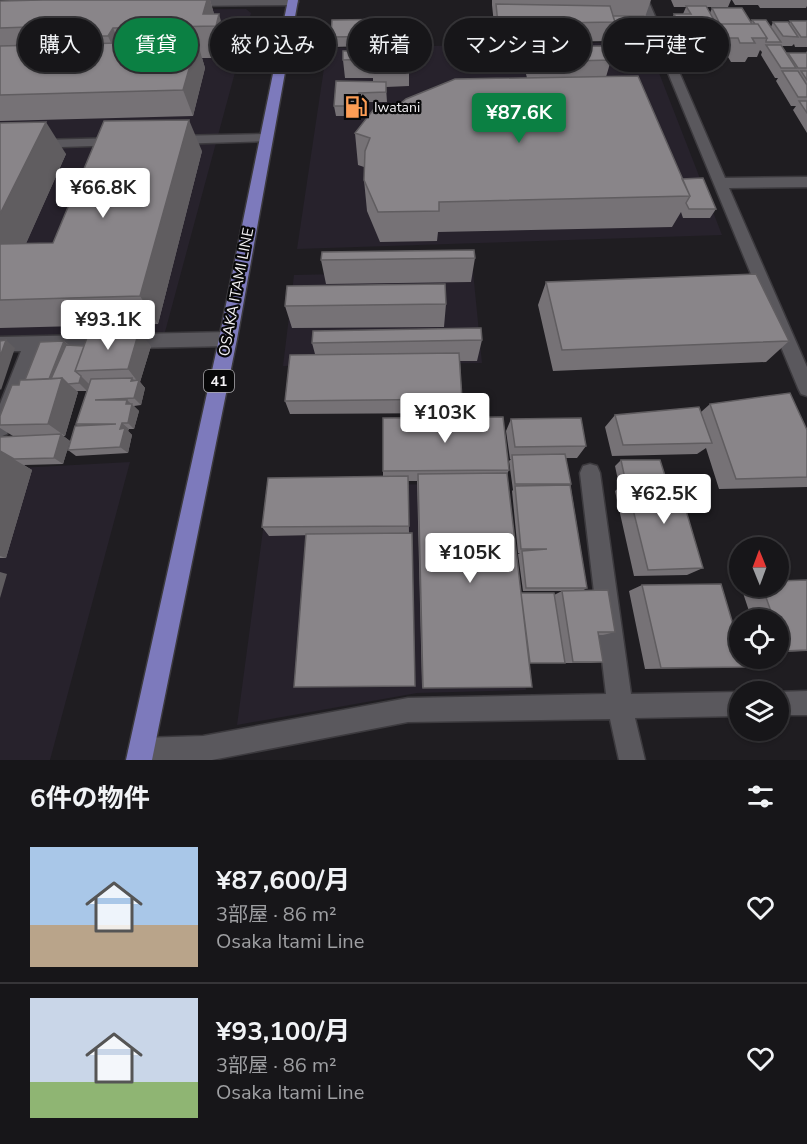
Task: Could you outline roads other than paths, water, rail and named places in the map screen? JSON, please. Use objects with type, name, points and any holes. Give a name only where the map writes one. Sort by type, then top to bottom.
[{"type":"main road","name":"OSAKA ITAMI LINE","points":[[140,756],[228,339],[293,1]]},
{"type":"street","points":[[643,0],[807,388]]},
{"type":"street","points":[[174,3],[293,1]]},
{"type":"street","points":[[162,141],[265,138]]},
{"type":"street","points":[[0,145],[127,141]]},
{"type":"street","points":[[719,183],[807,182]]},
{"type":"street","points":[[0,344],[228,339]]},
{"type":"street","points":[[0,428],[33,343]]},
{"type":"street","points":[[590,473],[620,706],[632,760]]},
{"type":"street","points":[[789,704],[807,703]]},
{"type":"street","points":[[140,756],[203,749],[408,710],[729,704]]},
{"type":"place","name":"Iwatani","points":[[356,107]]}]
